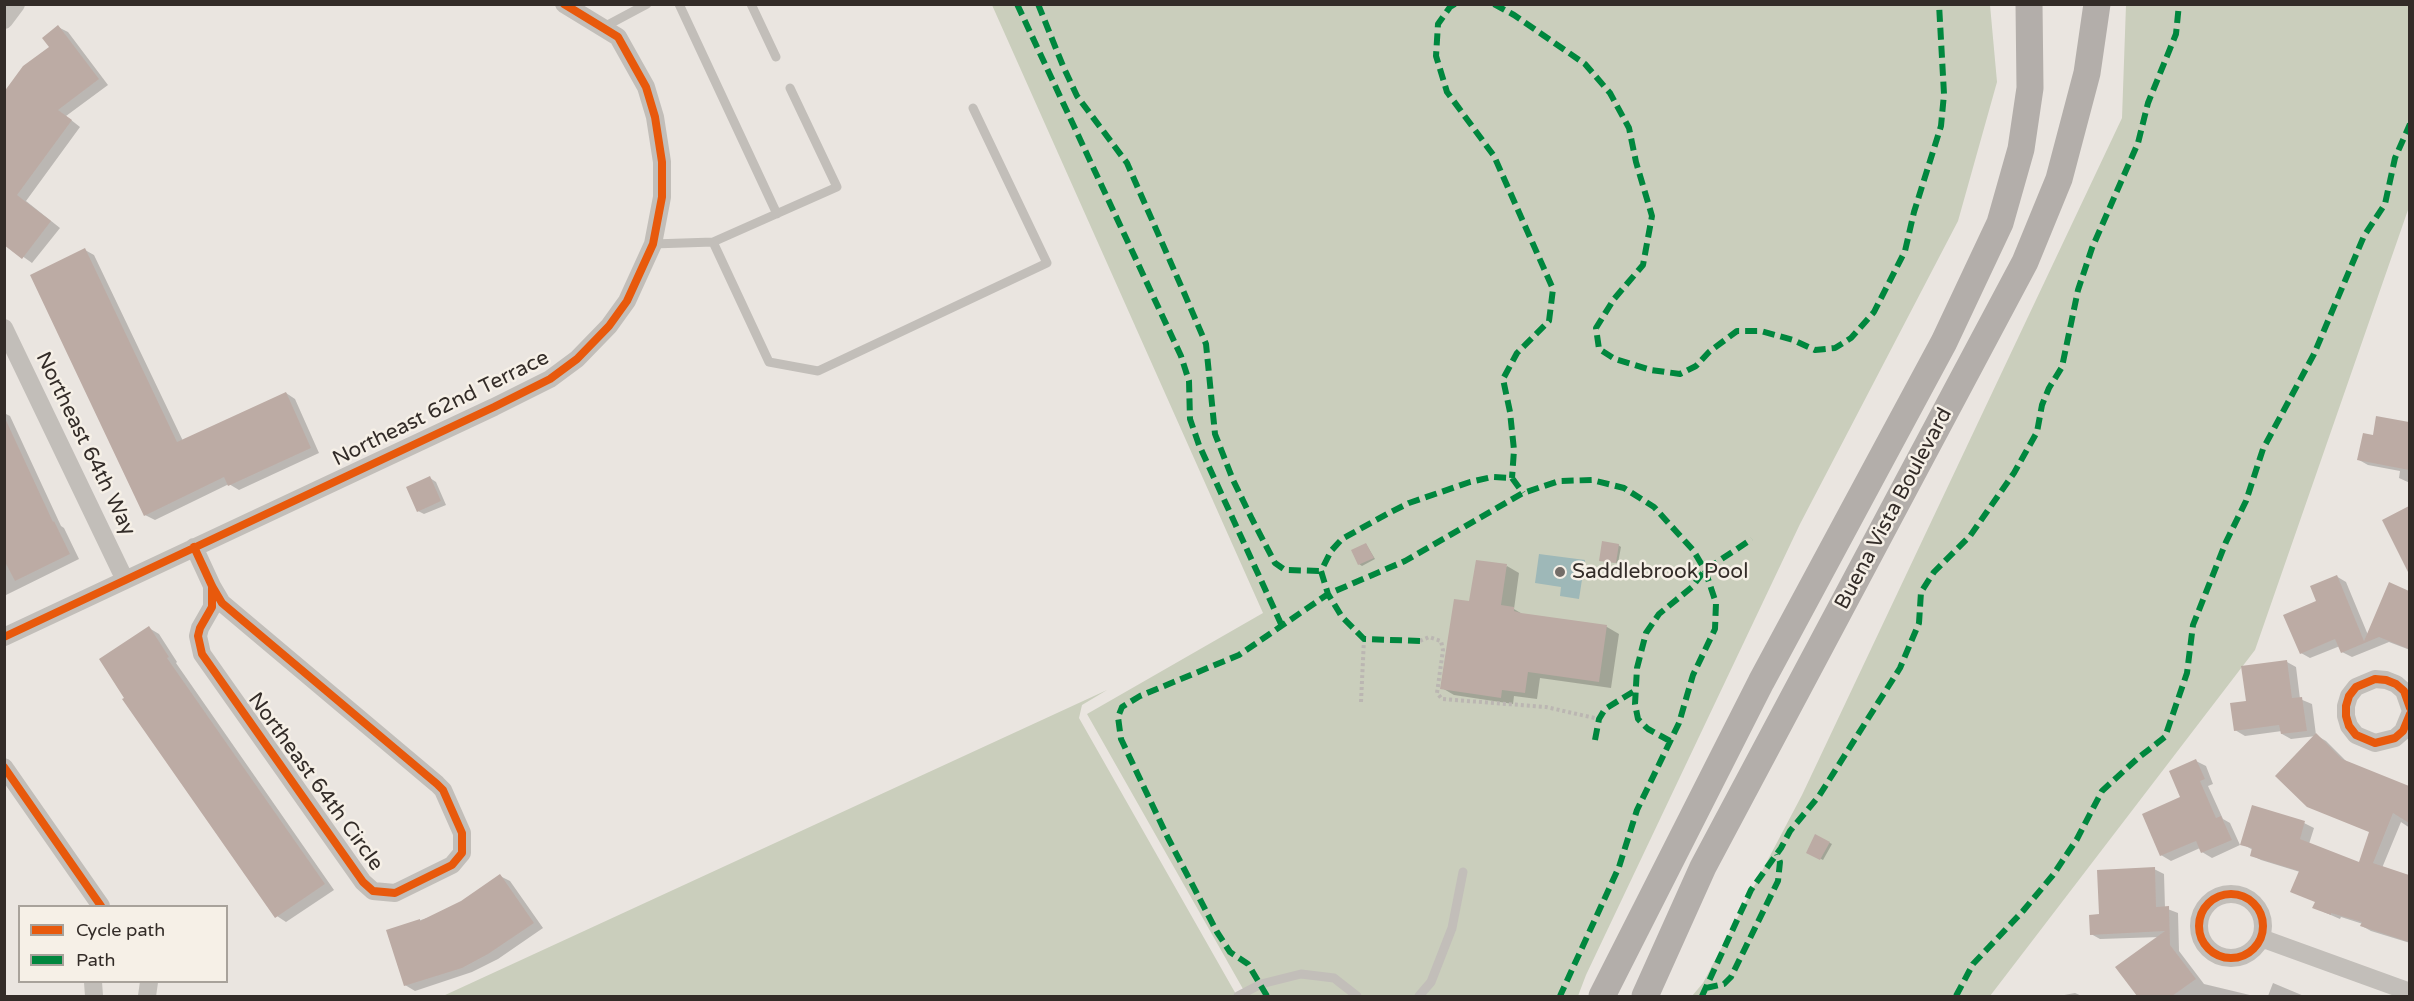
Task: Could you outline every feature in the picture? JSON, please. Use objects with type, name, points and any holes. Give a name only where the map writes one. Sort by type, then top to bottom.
[{"type":"main road","name":"Buena Vista Boulevard","points":[[1602,996],[1761,682],[1944,342],[2000,223],[2021,149],[2030,88],[2029,4]]},
{"type":"main road","name":"Buena Vista Boulevard","points":[[1645,996],[1703,867],[2025,262],[2059,179],[2087,73],[2097,4]]},
{"type":"street","points":[[4,20],[16,4]]},
{"type":"street","name":"Northeast 62nd Terrace","points":[[4,637],[494,408],[550,379],[577,359],[609,326],[627,301],[653,244],[662,197],[662,162],[656,117],[646,87],[618,37],[564,4]]},
{"type":"street","name":"Northeast 64th Way","points":[[4,328],[10,355],[125,580]]},
{"type":"street","name":"Northeast 64th Circle","points":[[194,547],[222,603],[443,790],[462,833],[462,853],[452,865],[395,893],[374,891],[363,882],[202,654],[198,636],[212,607],[212,586]]},
{"type":"street","points":[[4,767],[100,905]]},
{"type":"street","points":[[2261,938],[2409,992]]},
{"type":"lane","points":[[602,28],[647,4]]},
{"type":"lane","points":[[679,4],[777,214]]},
{"type":"lane","points":[[751,4],[776,57]]},
{"type":"lane","points":[[653,244],[713,242],[837,187],[790,88]]},
{"type":"lane","points":[[713,242],[769,362],[818,371],[1047,264],[973,108]]},
{"type":"lane","points":[[1419,996],[1431,982],[1452,928],[1463,872]]},
{"type":"lane","points":[[1238,996],[1261,984],[1301,974],[1334,978],[1357,996]]},
{"type":"path","points":[[1420,641],[1429,637],[1441,641],[1443,650],[1437,693],[1442,699],[1546,707],[1599,719]]},
{"type":"path","points":[[1361,702],[1364,639]]},
{"type":"green space","points":[[992,5],[1990,5],[1997,82],[1958,221],[1800,524],[1578,996],[1247,996],[1087,714],[1263,613]]},
{"type":"green space","points":[[2126,5],[2409,5],[2409,207],[2255,650],[1990,996],[1692,996],[1703,983],[1802,795],[2122,118]]},
{"type":"green space","points":[[1107,690],[1082,705],[1079,718],[1237,996],[443,996]]},
{"type":"water","name":"Saddlebrook Pool","points":[[1539,554],[1585,560],[1579,599],[1560,596],[1561,587],[1535,583]]},
{"type":"building","points":[[58,25],[99,79],[58,110],[72,120],[17,195],[51,221],[22,259],[4,245],[4,92],[23,66],[49,47],[42,38]]},
{"type":"building","points":[[85,248],[177,442],[286,392],[311,448],[228,486],[224,477],[144,516],[30,275]]},
{"type":"building","points":[[4,416],[70,554],[15,581],[4,560]]},
{"type":"building","points":[[2376,416],[2409,422],[2409,470],[2357,460],[2363,433],[2373,435]]},
{"type":"building","points":[[430,476],[441,501],[417,512],[406,487]]},
{"type":"building","points":[[2409,506],[2409,574],[2382,520]]},
{"type":"building","points":[[1602,541],[1619,544],[1616,563],[1599,561]]},
{"type":"building","points":[[1366,543],[1374,558],[1358,565],[1351,550]]},
{"type":"building","points":[[1476,560],[1507,564],[1501,605],[1514,607],[1514,611],[1521,613],[1607,625],[1599,682],[1528,672],[1525,693],[1502,690],[1501,698],[1440,689],[1454,599],[1469,601]]},
{"type":"building","points":[[2337,575],[2364,641],[2389,582],[2409,591],[2409,649],[2379,637],[2341,653],[2335,639],[2300,654],[2283,615],[2316,601],[2310,586]]},
{"type":"building","points":[[149,626],[169,657],[167,658],[325,884],[275,918],[122,699],[124,698],[99,659]]},
{"type":"building","points":[[2287,660],[2292,698],[2302,697],[2307,731],[2281,734],[2279,725],[2234,731],[2230,703],[2246,701],[2241,666]]},
{"type":"building","points":[[2316,733],[2342,759],[2409,786],[2409,823],[2393,813],[2373,863],[2409,875],[2409,942],[2360,926],[2362,922],[2312,908],[2315,902],[2290,892],[2299,871],[2250,856],[2252,848],[2240,845],[2252,805],[2305,821],[2300,839],[2359,862],[2369,832],[2307,807],[2275,776]]},
{"type":"building","points":[[2196,759],[2205,779],[2200,781],[2216,818],[2221,816],[2232,840],[2201,853],[2196,841],[2160,856],[2142,814],[2180,797],[2169,771]]},
{"type":"building","points":[[1815,834],[1830,842],[1820,860],[1806,853]]},
{"type":"building","points":[[2155,867],[2156,907],[2169,906],[2170,945],[2196,979],[2172,996],[2137,996],[2115,967],[2165,931],[2090,935],[2089,915],[2099,914],[2097,870]]},
{"type":"building","points":[[500,874],[534,923],[488,954],[462,968],[404,986],[386,930],[420,919],[420,921],[461,901]]},
{"type":"marked path","points":[[1017,4],[1181,356],[1189,381],[1190,419],[1199,445],[1282,626]]},
{"type":"marked path","points":[[1038,4],[1077,96],[1127,163],[1206,344],[1215,434],[1233,480],[1252,519],[1275,563],[1285,570],[1321,571]]},
{"type":"marked path","points":[[1455,4],[1450,7],[1438,24],[1436,56],[1447,92],[1494,156],[1553,289],[1549,321],[1517,353],[1503,379],[1510,412],[1514,450],[1512,478]]},
{"type":"marked path","points":[[1494,4],[1514,15],[1585,64],[1610,93],[1629,128],[1636,162],[1652,216],[1643,265],[1614,299],[1596,328],[1599,349],[1615,359],[1651,370],[1680,374],[1696,366],[1709,352],[1737,331],[1761,331],[1793,340],[1815,350],[1835,348],[1851,338],[1874,312],[1905,251],[1914,212],[1941,126],[1944,94],[1939,4]]},
{"type":"marked path","points":[[1702,996],[1751,890],[1781,848],[1790,831],[1819,796],[1900,668],[1919,623],[1921,592],[1934,572],[1970,536],[2014,473],[2037,432],[2042,405],[2062,367],[2078,290],[2092,248],[2138,143],[2148,103],[2176,34],[2179,4]]},
{"type":"marked path","points":[[1956,996],[1973,964],[2053,875],[2077,839],[2102,791],[2165,737],[2187,673],[2193,625],[2226,542],[2246,501],[2263,449],[2314,354],[2364,236],[2385,204],[2395,158],[2410,124]]},
{"type":"marked path","points":[[1420,641],[1364,639],[1342,617],[1328,594],[1321,571],[1331,551],[1342,539],[1409,503],[1470,482],[1492,477],[1512,478],[1523,493]]},
{"type":"marked path","points":[[1267,996],[1248,964],[1230,952],[1217,932],[1168,838],[1121,739],[1118,717],[1122,707],[1140,696],[1239,655],[1328,594],[1405,561],[1523,493],[1559,481],[1592,480],[1624,488],[1654,507],[1693,550],[1705,570],[1716,603],[1715,629],[1693,675],[1679,723],[1637,810],[1619,867],[1560,996]]},
{"type":"marked path","points":[[1670,741],[1648,729],[1638,719],[1635,704],[1637,668],[1646,633],[1659,614],[1692,587],[1705,570],[1752,539]]},
{"type":"marked path","points":[[1595,740],[1599,719],[1605,709],[1636,690]]},
{"type":"marked path","points":[[1706,988],[1724,984],[1731,977],[1778,881],[1780,862],[1777,854]]},
{"type":"cycle path","points":[[4,637],[550,379],[577,359],[609,326],[627,301],[653,244],[662,197],[662,162],[655,117],[646,87],[618,37],[564,4]]},
{"type":"cycle path","points":[[194,547],[222,603],[443,790],[462,833],[462,853],[452,865],[395,893],[373,891],[363,882],[202,654],[198,636],[212,607],[212,586]]},
{"type":"cycle path","points":[[2410,708],[2404,691],[2396,684],[2375,679],[2356,687],[2349,696],[2346,706],[2349,726],[2356,735],[2375,743],[2395,738],[2403,731],[2410,714]]},
{"type":"cycle path","points":[[4,767],[100,905]]},
{"type":"cycle path","points":[[2231,894],[2243,896],[2254,903],[2261,914],[2263,926],[2261,938],[2254,949],[2243,956],[2231,958],[2219,956],[2208,949],[2201,938],[2199,926],[2201,914],[2208,903],[2219,896],[2231,894]]},
{"type":"place","name":"Saddlebrook Pool","points":[[1560,572]]}]
